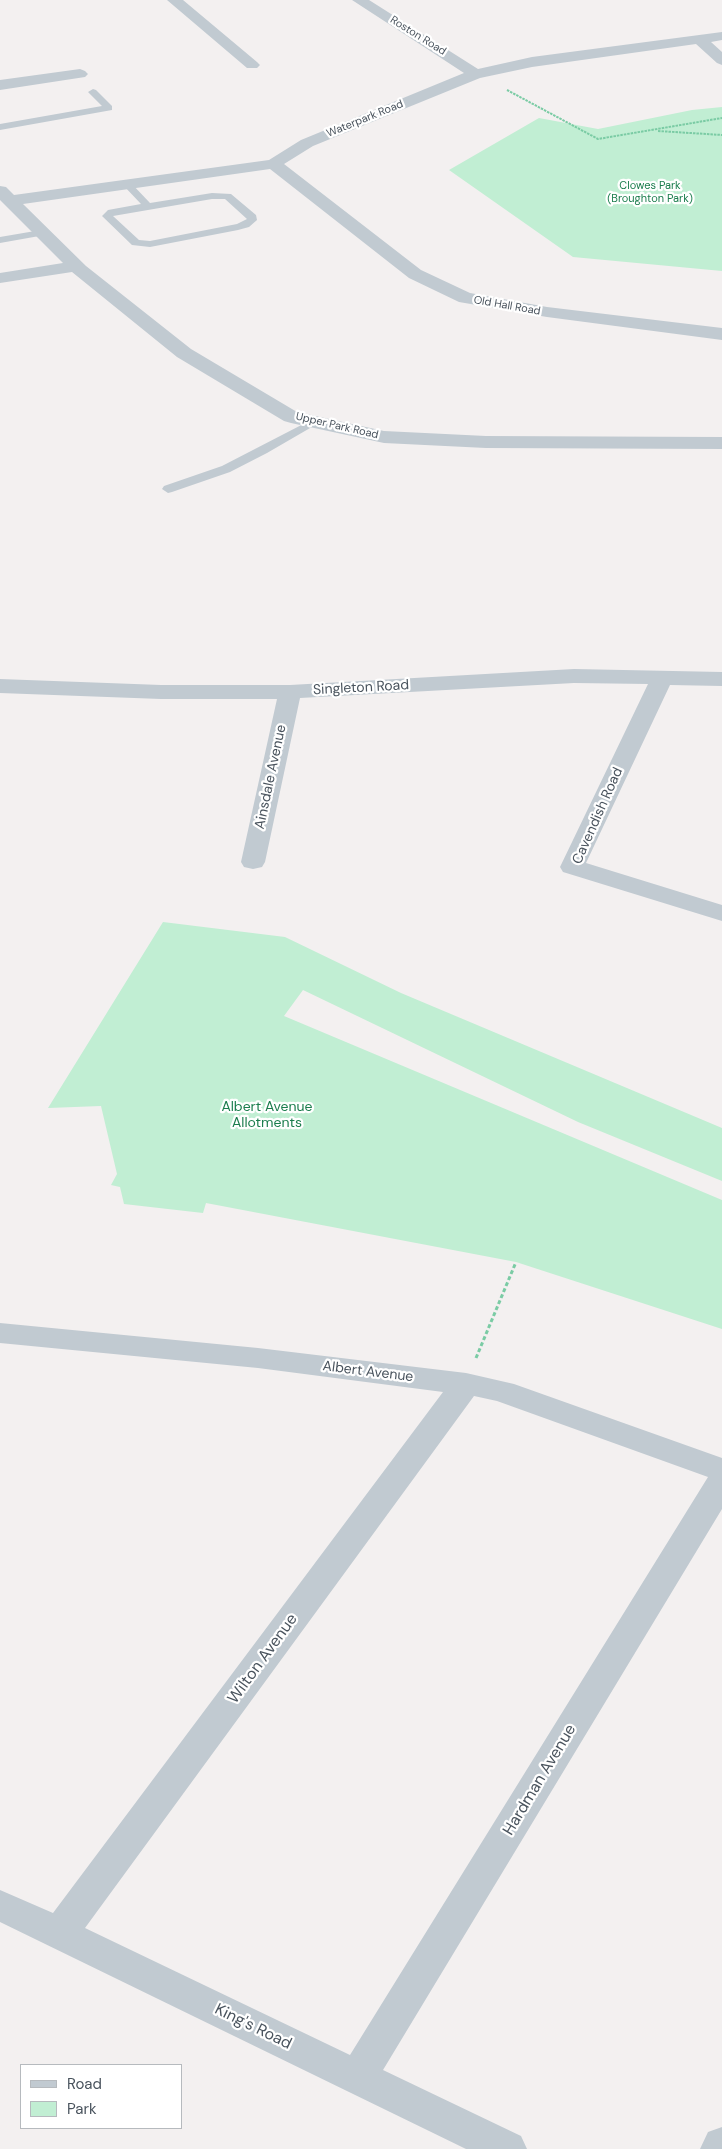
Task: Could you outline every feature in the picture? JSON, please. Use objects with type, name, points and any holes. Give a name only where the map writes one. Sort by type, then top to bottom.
[{"type":"street","points":[[174,0],[252,64]]},
{"type":"street","name":"Roston Road","points":[[359,0],[476,74]]},
{"type":"street","name":"Waterpark Road","points":[[5,196],[128,185],[274,164],[315,139],[476,74],[532,62],[722,36]]},
{"type":"street","points":[[698,38],[722,60]]},
{"type":"street","points":[[0,85],[80,74]]},
{"type":"street","name":"Old Hall Road","points":[[274,164],[414,274],[465,298],[547,312],[722,334]]},
{"type":"street","name":"Upper Park Road","points":[[5,196],[76,266],[184,353],[291,417],[384,437],[486,442],[722,443]]},
{"type":"street","points":[[0,278],[76,266]]},
{"type":"street","name":"Singleton Road","points":[[0,686],[162,692],[290,692],[574,676],[722,679]]},
{"type":"street","name":"Cavendish Road","points":[[662,678],[572,868],[722,913]]},
{"type":"street","name":"Ainsdale Avenue","points":[[253,862],[290,692]]},
{"type":"street","name":"Albert Avenue","points":[[0,1333],[258,1358],[466,1384],[503,1392],[722,1470]]},
{"type":"street","name":"Wilton Avenue","points":[[60,1934],[466,1384]]},
{"type":"street","name":"Hardman Avenue","points":[[358,2077],[722,1482]]},
{"type":"street","name":"King's Road","points":[[0,1905],[506,2149]]},
{"type":"street","points":[[720,2149],[722,2145]]},
{"type":"lane","points":[[0,127],[109,108],[93,92]]},
{"type":"lane","points":[[128,185],[148,206]]},
{"type":"lane","points":[[212,196],[227,196],[252,217],[252,220],[238,227],[144,244],[132,241],[107,216],[112,212],[148,206],[212,196]]},
{"type":"lane","points":[[0,240],[41,233]]},
{"type":"lane","points":[[168,489],[226,469],[263,451],[313,422]]},
{"type":"path","points":[[476,74],[598,139],[722,118]]},
{"type":"path","points":[[652,130],[722,135]]},
{"type":"path","points":[[466,1384],[516,1262]]},
{"type":"green space","name":"Clowes Park (Broughton Park)","points":[[722,107],[722,271],[573,257],[449,170],[539,118],[598,129],[692,110]]},
{"type":"green space","name":"Albert Avenue Allotments","points":[[163,922],[285,937],[401,993],[722,1128],[722,1181],[578,1122],[303,990],[284,1016],[722,1200],[722,1329],[516,1262],[206,1203],[203,1213],[124,1204],[120,1187],[111,1185],[117,1174],[101,1106],[48,1108]]}]
